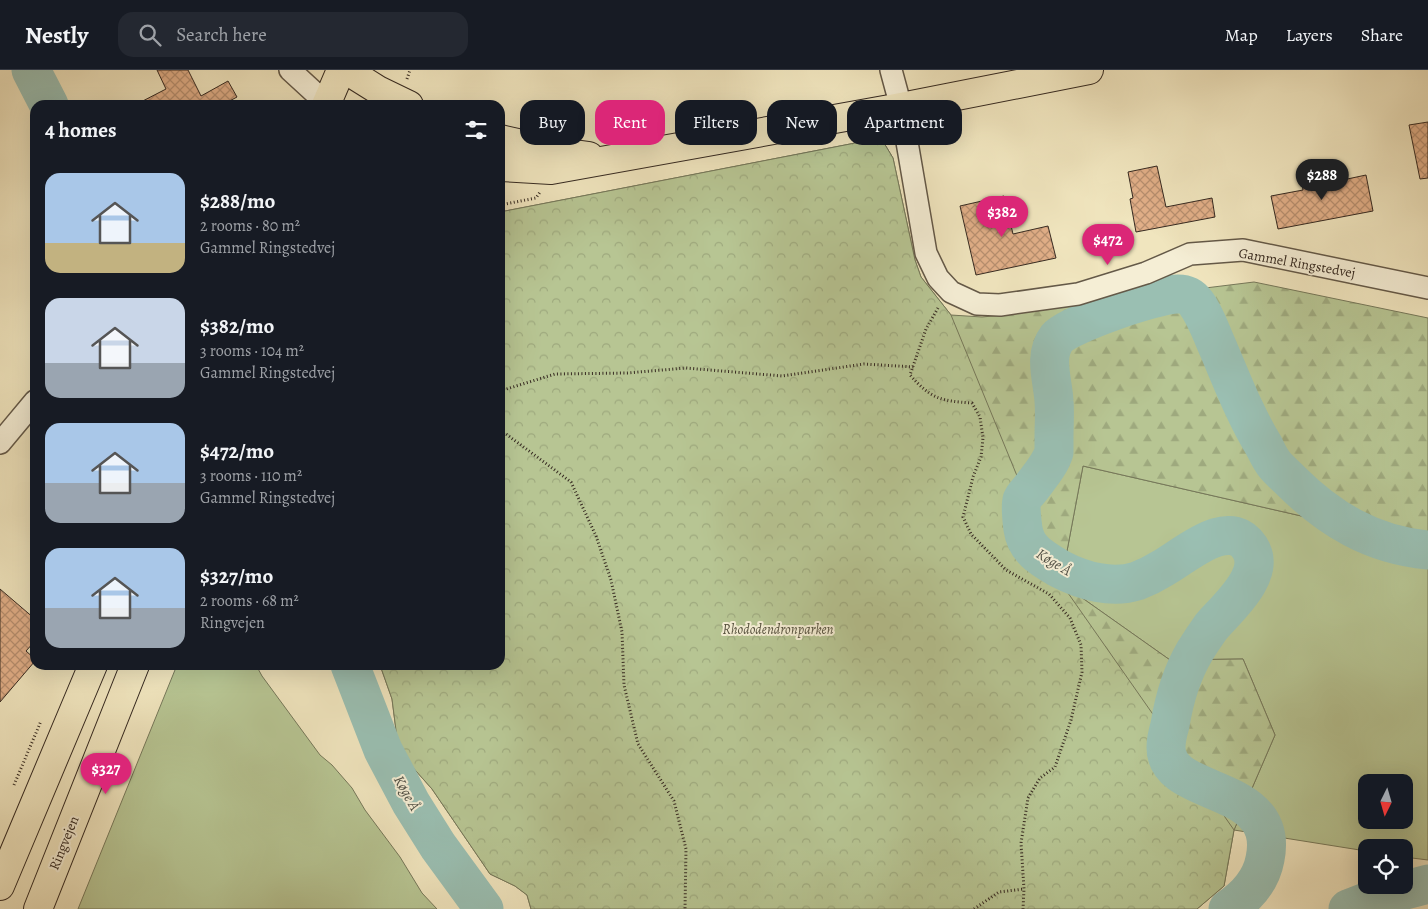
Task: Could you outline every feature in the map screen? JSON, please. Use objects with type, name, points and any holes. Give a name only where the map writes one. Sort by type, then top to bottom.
[{"type":"main road","points":[[329,100],[341,70]]},
{"type":"main road","points":[[346,70],[400,100]]},
{"type":"main road","points":[[936,100],[1089,70]]},
{"type":"main road","points":[[505,167],[551,170],[847,116]]},
{"type":"main road","points":[[505,140],[553,151],[611,158]]},
{"type":"main road","points":[[0,886],[91,670]]},
{"type":"main road","name":"Ringvejen","points":[[38,909],[133,670]]},
{"type":"street","points":[[290,70],[322,100]]},
{"type":"street","name":"Gammel Ringstedvej","points":[[891,70],[898,100]]},
{"type":"street","name":"Gammel Ringstedvej","points":[[907,145],[926,253],[938,278],[950,292],[977,304],[1000,305],[1078,294],[1146,273],[1190,254],[1243,250],[1428,288]]},
{"type":"street","points":[[0,443],[30,407]]},
{"type":"path","points":[[950,292],[941,302],[926,329],[910,375],[925,391],[948,402],[972,403],[980,417],[983,438],[981,457],[973,477],[963,517],[971,534],[1006,570],[1049,594],[1070,618],[1081,645],[1082,672],[1071,720],[1055,767],[1040,778],[1028,798],[1020,843],[1024,889],[1023,909]]},
{"type":"path","points":[[505,389],[555,374],[627,373],[686,368],[782,376],[864,364],[914,367]]},
{"type":"path","points":[[505,434],[571,482],[596,536],[611,580],[622,632],[624,685],[638,744],[674,801],[686,849],[685,909]]},
{"type":"path","points":[[974,909],[999,892],[1024,889]]},
{"type":"green space","name":"Rhododendronparken","points":[[847,145],[885,145],[893,158],[915,260],[921,277],[951,315],[982,317],[1013,314],[1254,282],[1428,318],[1428,545],[1083,466],[1061,583],[1170,660],[1243,659],[1275,735],[1234,830],[1224,886],[1197,909],[531,909],[527,895],[515,886],[490,874],[432,789],[408,762],[397,738],[392,699],[382,670],[505,670],[505,211]]},
{"type":"green space","name":"Rhododendronparken","points":[[847,145],[885,145],[893,158],[915,260],[921,277],[951,315],[1061,583],[1234,830],[1224,886],[1197,909],[531,909],[527,895],[515,886],[490,874],[432,789],[408,762],[397,738],[392,699],[382,670],[505,670],[505,211]]},
{"type":"green space","points":[[1083,466],[1428,545],[1428,860],[1413,858],[1413,839],[1358,839],[1358,850],[1234,830],[1275,735],[1243,659],[1170,660],[1061,583]]},
{"type":"green space","points":[[175,670],[259,670],[320,755],[332,765],[352,788],[365,810],[400,857],[422,893],[437,909],[78,909]]},
{"type":"building","points":[[157,70],[188,70],[201,96],[228,81],[237,97],[231,100],[145,100],[166,89]]},
{"type":"building","points":[[1428,122],[1428,178],[1420,179],[1409,125]]},
{"type":"building","points":[[1157,166],[1166,207],[1212,198],[1215,217],[1136,232],[1130,199],[1133,198],[1128,172]]},
{"type":"building","points":[[1323,175],[1324,184],[1366,175],[1373,211],[1278,229],[1271,196],[1303,190],[1301,179]]},
{"type":"building","points":[[1004,196],[1013,234],[1048,226],[1056,258],[976,275],[960,206]]},
{"type":"building","points":[[0,589],[30,615],[30,647],[26,651],[30,655],[30,667],[0,702]]},
{"type":"waterway","name":"Køge Å","points":[[31,70],[46,100]]},
{"type":"waterway","name":"Køge Å","points":[[1228,909],[1247,894],[1260,874],[1265,859],[1265,834],[1256,816],[1240,803],[1183,775],[1171,764],[1166,744],[1176,696],[1186,668],[1211,627],[1234,601],[1249,580],[1254,558],[1250,548],[1241,539],[1231,536],[1219,537],[1207,541],[1140,580],[1108,584],[1088,580],[1069,573],[1036,553],[1025,536],[1021,503],[1047,466],[1054,452],[1054,406],[1050,369],[1050,353],[1053,345],[1057,338],[1065,332],[1114,311],[1167,295],[1183,294],[1188,296],[1203,313],[1245,410],[1270,458],[1278,469],[1320,507],[1353,528],[1388,542],[1428,550]]},
{"type":"waterway","name":"Køge Å","points":[[352,670],[383,750],[411,803],[438,846],[484,909]]},
{"type":"waterway","name":"Køge Å","points":[[1348,909],[1379,897],[1428,884]]}]
